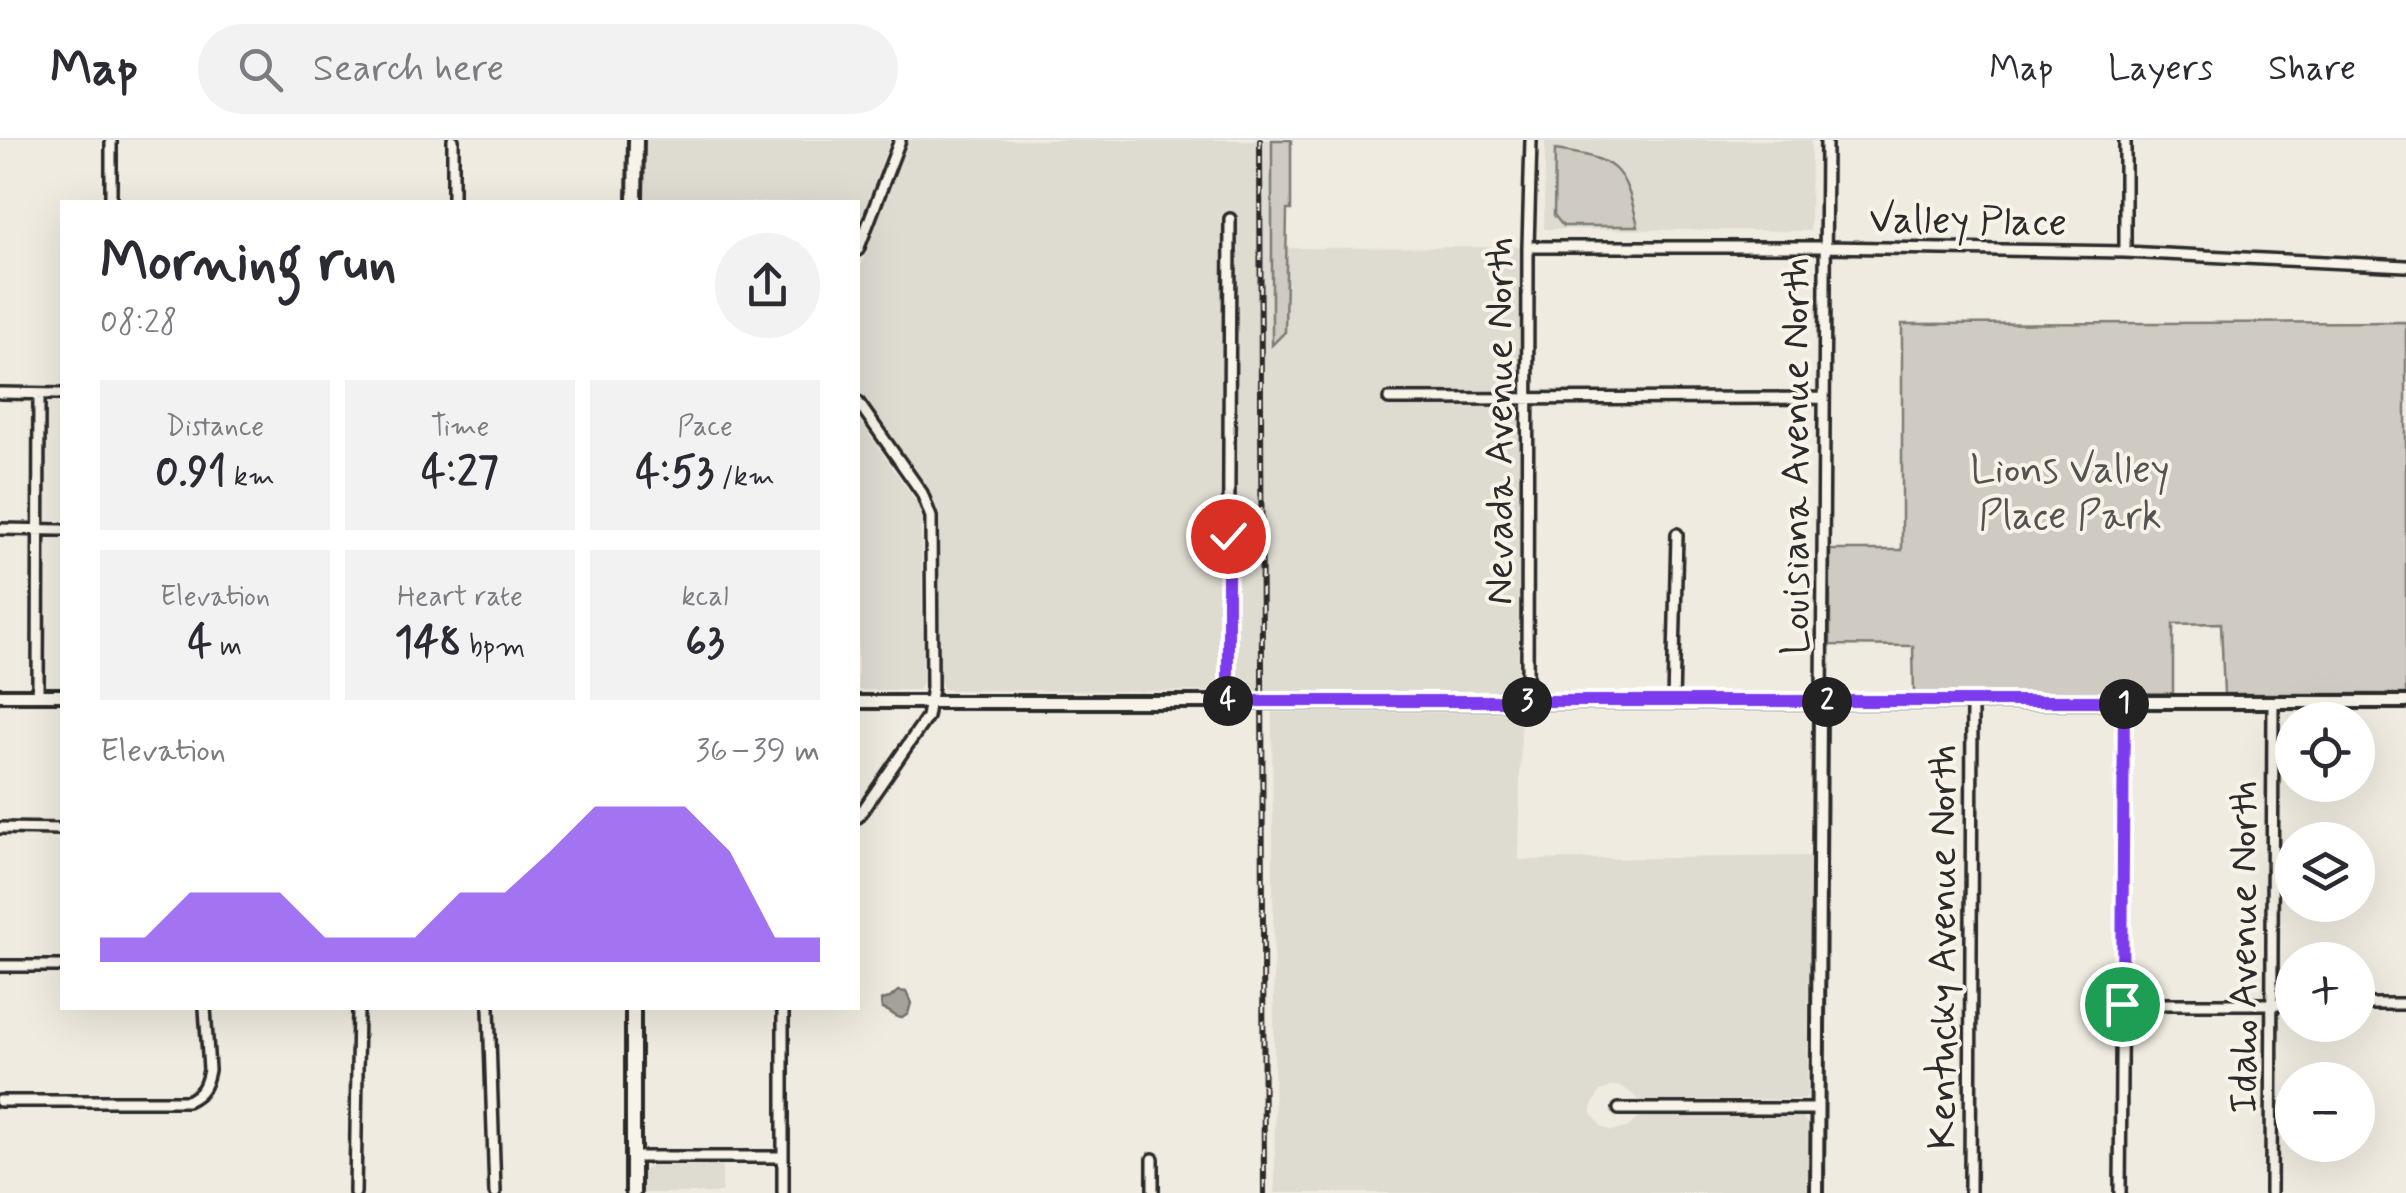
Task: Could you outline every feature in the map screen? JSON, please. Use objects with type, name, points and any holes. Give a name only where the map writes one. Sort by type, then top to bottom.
[{"type":"main road","points":[[635,200],[636,140]]},
{"type":"main road","points":[[633,1010],[633,1193]]},
{"type":"street","points":[[111,140],[111,200]]},
{"type":"street","points":[[453,200],[454,140]]},
{"type":"street","points":[[860,245],[900,140]]},
{"type":"street","name":"Nevada Avenue North","points":[[1527,702],[1531,140]]},
{"type":"street","name":"Louisiana Avenue North","points":[[1817,1193],[1826,140]]},
{"type":"street","points":[[2125,252],[2126,140]]},
{"type":"street","points":[[1228,701],[1230,218]]},
{"type":"street","name":"Valley Place","points":[[1528,247],[2125,252],[2406,266]]},
{"type":"street","points":[[0,393],[60,394]]},
{"type":"street","points":[[38,695],[39,394]]},
{"type":"street","points":[[1389,399],[1824,398]]},
{"type":"street","points":[[860,405],[922,493],[931,517],[928,717],[860,815]]},
{"type":"street","points":[[0,529],[60,530]]},
{"type":"street","points":[[1673,703],[1677,534]]},
{"type":"street","points":[[0,694],[60,695]]},
{"type":"street","name":"Kentucky Avenue North","points":[[1970,1193],[1972,701]]},
{"type":"street","points":[[2120,1193],[2124,701]]},
{"type":"street","points":[[860,702],[2406,702]]},
{"type":"street","name":"Idaho Avenue North","points":[[2271,1193],[2274,702]]},
{"type":"street","points":[[0,828],[60,829]]},
{"type":"street","points":[[0,966],[60,966]]},
{"type":"street","points":[[2122,1004],[2272,1004]]},
{"type":"street","points":[[2375,1004],[2406,1004]]},
{"type":"street","points":[[0,1101],[187,1100],[197,1096],[204,1089],[209,1070],[205,1010]]},
{"type":"street","points":[[355,1193],[358,1010]]},
{"type":"street","points":[[489,1010],[496,1193]]},
{"type":"street","points":[[783,1010],[783,1193]]},
{"type":"street","points":[[1619,1110],[1817,1109]]},
{"type":"street","points":[[633,1157],[782,1156]]},
{"type":"street","points":[[1153,1159],[1153,1193]]},
{"type":"shaded area","points":[[646,140],[890,140],[860,222],[860,200],[646,200]]},
{"type":"shaded area","points":[[908,140],[1272,140],[1273,344],[1285,332],[1287,248],[1521,247],[1518,689],[945,690],[940,680],[939,516],[936,503],[860,391],[860,269]]},
{"type":"shaded area","points":[[1545,140],[1811,140],[1810,231],[1544,229]]},
{"type":"shaded area","points":[[860,421],[921,514],[923,683],[918,690],[860,690]]},
{"type":"shaded area","points":[[1272,712],[1521,712],[1519,860],[1810,856],[1804,1099],[1641,1101],[1623,1087],[1614,1086],[1600,1091],[1592,1106],[1592,1114],[1602,1127],[1612,1131],[1627,1128],[1646,1116],[1801,1115],[1807,1123],[1808,1193],[1275,1193]]},
{"type":"shaded area","points":[[898,991],[906,992],[911,1003],[908,1014],[902,1018],[882,1009],[881,1000]]},
{"type":"shaded area","points":[[650,1166],[722,1166],[722,1193],[643,1193],[642,1172]]},
{"type":"green space","points":[[1272,140],[1291,140],[1291,210],[1287,210],[1285,332],[1272,345]]},
{"type":"green space","points":[[1555,150],[1592,157],[1614,168],[1628,189],[1638,226],[1563,226],[1554,215]]},
{"type":"green space","name":"Lions Valley Place Park","points":[[2406,322],[2406,694],[2224,694],[2221,623],[2173,624],[2173,693],[1914,694],[1913,646],[1830,645],[1830,550],[1902,550],[1902,324]]},
{"type":"railway","points":[[1260,140],[1264,1193]]},
{"type":"route","points":[[1228,536],[1228,701],[2124,701],[2122,1004]]}]
